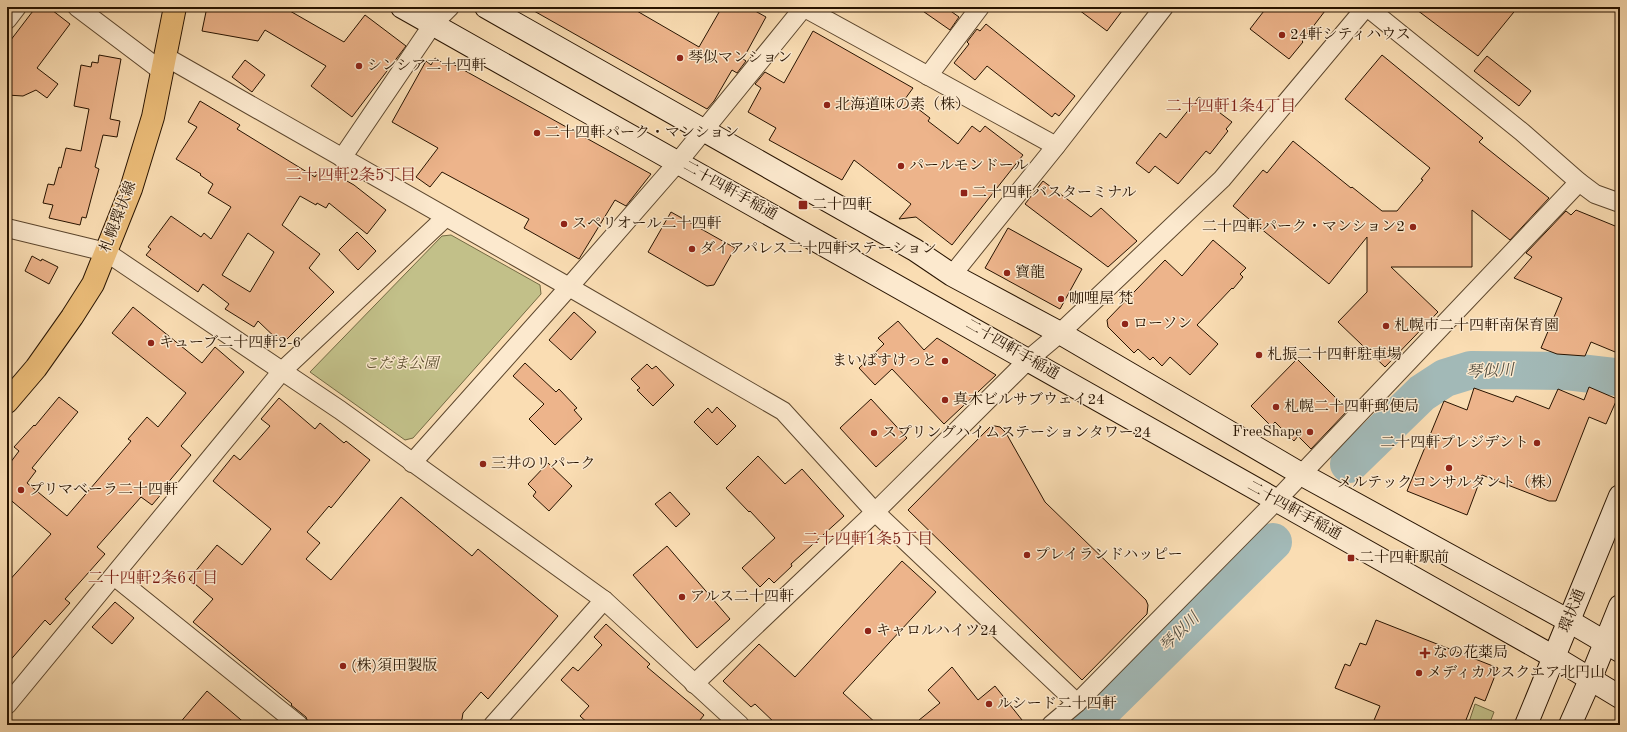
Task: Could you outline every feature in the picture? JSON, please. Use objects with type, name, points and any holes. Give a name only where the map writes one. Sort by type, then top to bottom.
[{"type":"main road","name":"札幌環状線","points":[[7,402],[36,368],[93,284],[132,189],[153,117],[175,7]]},
{"type":"street","points":[[7,20],[17,7]]},
{"type":"street","points":[[77,7],[164,65],[342,158],[783,411],[875,512],[1077,703]]},
{"type":"street","name":"二十四軒手稲通","points":[[402,7],[1029,359],[1276,501],[1554,657],[1620,697]]},
{"type":"street","points":[[342,158],[434,24],[450,7]]},
{"type":"street","points":[[486,7],[915,250],[952,275],[1060,333],[1301,474],[1569,621],[1613,647]]},
{"type":"street","points":[[412,463],[678,162],[804,7],[1056,146]]},
{"type":"street","points":[[928,76],[980,7]]},
{"type":"street","points":[[952,275],[1056,146],[1164,7]]},
{"type":"street","points":[[694,684],[875,512],[1029,359],[1060,333],[1222,179],[1367,7],[1522,132],[1579,182],[1595,194],[1620,203]]},
{"type":"street","points":[[1051,725],[1077,703],[1276,501],[1579,182]]},
{"type":"street","points":[[7,705],[282,371],[446,217]]},
{"type":"street","points":[[7,228],[106,252],[340,410],[604,600],[740,725]]},
{"type":"street","name":"環状通","points":[[1526,725],[1620,496]]},
{"type":"street","points":[[114,576],[299,725]]},
{"type":"street","points":[[494,725],[604,600]]},
{"type":"street","points":[[1570,725],[1590,680],[1613,647],[1620,606]]},
{"type":"green space","name":"こだま公園","points":[[451,235],[540,285],[541,294],[413,438],[405,440],[310,372],[442,236]]},
{"type":"green space","points":[[1475,704],[1494,712],[1489,725],[1468,725]]},
{"type":"building","points":[[36,7],[48,7],[70,24],[37,68],[58,84],[47,98],[36,90],[23,96],[7,95],[7,45]]},
{"type":"building","points":[[207,7],[283,7],[344,42],[365,15],[406,46],[352,117],[311,86],[326,66],[265,30],[258,41],[202,31]]},
{"type":"building","name":"琴似マンション","points":[[527,7],[630,7],[699,47],[722,7],[748,7],[766,17],[743,59],[746,61],[737,73],[732,70],[714,101],[707,109]]},
{"type":"building","points":[[917,7],[945,7],[959,17],[950,30]]},
{"type":"building","points":[[1075,7],[1125,7],[1107,31]]},
{"type":"building","name":"24軒シティハウス","points":[[1267,7],[1328,7],[1289,59],[1250,29]]},
{"type":"building","points":[[1413,7],[1518,7],[1478,56]]},
{"type":"building","points":[[986,24],[1075,96],[1059,116],[1055,113],[1052,117],[987,66],[975,80],[954,63],[969,44],[967,42],[977,29],[980,31]]},
{"type":"building","points":[[813,31],[913,88],[905,99],[930,118],[928,121],[958,144],[972,126],[980,132],[985,126],[1023,155],[952,245],[916,217],[899,219],[911,204],[854,160],[842,180],[769,140],[776,128],[748,112],[761,88],[755,84],[765,72],[784,83]]},
{"type":"building","points":[[99,55],[121,59],[110,119],[120,121],[117,137],[103,135],[95,167],[99,169],[86,218],[82,217],[80,225],[49,218],[53,205],[43,203],[48,184],[54,185],[59,167],[61,168],[66,148],[81,151],[89,109],[74,106],[81,65],[91,67],[92,62],[98,63]]},
{"type":"building","points":[[1382,55],[1483,138],[1479,142],[1549,198],[1510,240],[1472,210],[1472,267],[1391,267],[1438,312],[1385,367],[1338,322],[1367,292],[1367,237],[1329,284],[1233,206],[1263,170],[1267,173],[1293,141],[1382,211],[1397,211],[1423,180],[1421,179],[1430,168],[1345,99]]},
{"type":"building","points":[[1487,56],[1531,91],[1519,106],[1474,71]]},
{"type":"building","points":[[435,58],[449,67],[451,63],[651,174],[626,206],[615,200],[579,259],[524,228],[529,219],[442,172],[430,187],[416,177],[438,148],[392,122],[426,61],[431,65]]},
{"type":"building","points":[[245,60],[265,75],[252,92],[232,77]]},
{"type":"building","points":[[1199,97],[1232,122],[1226,129],[1228,131],[1210,154],[1206,151],[1178,184],[1155,166],[1149,173],[1136,163],[1160,133],[1166,138]]},
{"type":"building","points":[[200,101],[240,125],[237,129],[315,177],[319,170],[329,175],[331,172],[354,185],[386,210],[367,234],[329,203],[326,208],[317,203],[316,205],[300,196],[282,225],[320,254],[309,268],[334,292],[282,344],[258,321],[254,327],[225,309],[229,304],[203,284],[198,292],[146,255],[151,249],[148,247],[171,216],[201,237],[204,233],[211,239],[231,207],[208,193],[213,184],[200,175],[201,174],[176,159],[197,127],[188,122]],"holes":[[[248,233],[274,252],[250,292],[222,275]]]},
{"type":"building","points":[[1043,181],[1091,217],[1101,208],[1137,241],[1108,267],[1025,204]]},
{"type":"building","points":[[1576,210],[1620,228],[1620,354],[1591,342],[1585,356],[1557,354],[1541,348],[1562,298],[1514,278],[1532,257],[1526,253],[1566,211],[1571,215]]},
{"type":"building","name":"ダイアパレス二十四軒ステーション","points":[[671,212],[735,248],[714,285],[707,286],[648,252]]},
{"type":"building","points":[[1008,228],[1082,269],[1060,309],[985,268]]},
{"type":"building","points":[[357,232],[376,251],[358,270],[339,250]]},
{"type":"building","points":[[1213,240],[1246,268],[1240,274],[1243,277],[1233,289],[1232,288],[1197,325],[1218,344],[1190,375],[1170,357],[1162,366],[1153,357],[1150,360],[1138,349],[1134,353],[1108,327],[1107,320],[1165,260],[1182,276]]},
{"type":"building","points":[[32,256],[58,267],[49,284],[25,271]]},
{"type":"building","points":[[133,307],[202,363],[215,347],[244,372],[181,446],[191,455],[161,491],[163,492],[152,505],[141,497],[97,547],[105,554],[65,599],[70,603],[50,625],[45,620],[7,664],[7,583],[51,534],[7,497],[7,467],[19,451],[14,447],[34,425],[35,426],[59,397],[78,412],[32,468],[36,471],[27,483],[67,516],[131,441],[128,439],[147,417],[158,427],[186,393],[112,333]]},
{"type":"building","points":[[574,312],[596,332],[571,360],[549,340]]},
{"type":"building","name":"真木ビルサブウェイ24","points":[[898,321],[924,350],[937,338],[996,375],[944,424],[892,369],[875,385],[859,368],[884,344],[878,338]]},
{"type":"building","points":[[1297,359],[1348,410],[1311,449],[1298,436],[1294,441],[1275,422],[1271,426],[1251,406]]},
{"type":"building","points":[[525,363],[556,392],[559,389],[577,408],[574,410],[582,419],[555,445],[529,419],[544,404],[513,376]]},
{"type":"building","points":[[647,364],[652,369],[656,366],[674,385],[653,406],[637,390],[640,388],[631,379]]},
{"type":"building","points":[[1589,387],[1617,399],[1606,424],[1589,417],[1556,501],[1549,501],[1482,475],[1467,515],[1407,491],[1444,401],[1467,410],[1474,388],[1513,402],[1516,396],[1549,409],[1558,389],[1584,400]]},
{"type":"building","points":[[279,398],[315,429],[320,423],[344,443],[346,441],[370,460],[331,508],[329,506],[307,532],[320,543],[306,559],[331,580],[401,497],[472,556],[478,549],[558,616],[488,699],[481,692],[463,713],[462,719],[458,725],[309,725],[306,717],[291,705],[292,704],[193,622],[213,599],[189,579],[217,545],[242,565],[271,529],[213,481],[234,455],[240,460],[270,426],[261,419]]},
{"type":"building","name":"スプリングハイムステーションタワー24","points":[[871,399],[907,438],[876,467],[840,428]]},
{"type":"building","points":[[717,407],[736,426],[717,445],[694,422],[708,408],[712,413]]},
{"type":"building","name":"プレイランドハッピー","points":[[990,427],[1000,427],[1006,433],[1045,502],[1146,600],[1148,605],[1147,614],[1082,680],[908,510]]},
{"type":"building","points":[[758,456],[785,484],[802,469],[844,516],[791,564],[792,566],[774,583],[769,578],[760,587],[742,568],[775,538],[726,488]]},
{"type":"building","points":[[548,463],[572,486],[549,511],[533,496],[536,492],[528,484]]},
{"type":"building","points":[[670,492],[690,514],[676,527],[655,504]]},
{"type":"building","name":"アルス二十四軒","points":[[667,546],[730,619],[697,648],[633,575]]},
{"type":"building","points":[[902,561],[936,592],[843,693],[878,725],[777,725],[755,704],[751,707],[723,681],[759,644],[795,677]]},
{"type":"building","points":[[115,602],[134,618],[112,644],[92,627]]},
{"type":"building","name":"メディカルスクエア北円山","points":[[1376,620],[1498,668],[1485,701],[1475,697],[1464,725],[1372,725],[1380,706],[1335,688],[1345,664],[1350,666],[1360,643],[1366,645]]},
{"type":"building","points":[[606,624],[650,664],[647,667],[704,715],[696,725],[590,725],[580,716],[589,706],[561,680],[573,667],[578,671],[602,645],[594,637]]},
{"type":"building","name":"ルシード二十四軒","points":[[952,667],[978,700],[995,686],[1026,725],[913,725],[940,703],[928,690]]},
{"type":"building","points":[[207,691],[247,725],[178,725]]},
{"type":"waterway","name":"琴似川","points":[[1349,464],[1422,393],[1445,378],[1471,370],[1564,371],[1616,377]]},
{"type":"waterway","name":"琴似川","points":[[1087,725],[1273,542]]},
{"type":"place","name":"24軒シティハウス","points":[[1282,35]]},
{"type":"place","name":"琴似マンション","points":[[680,58]]},
{"type":"place","name":"シンシア二十四軒","points":[[359,66]]},
{"type":"place","name":"北海道味の素（株）","points":[[827,105]]},
{"type":"place","name":"二十四軒パーク・マンション","points":[[537,133]]},
{"type":"place","name":"パールモンドール","points":[[901,166]]},
{"type":"place","name":"二十四軒バスターミナル","points":[[964,193]]},
{"type":"place","name":"二十四軒","points":[[803,205]]},
{"type":"place","name":"スペリオール二十四軒","points":[[564,224]]},
{"type":"place","name":"二十四軒パーク・マンション2","points":[[1413,227]]},
{"type":"place","name":"ダイアパレス二十四軒ステーション","points":[[692,249]]},
{"type":"place","name":"寶龍","points":[[1007,273]]},
{"type":"place","name":"咖哩屋 梵","points":[[1061,299]]},
{"type":"place","name":"ローソン","points":[[1125,324]]},
{"type":"place","name":"札幌市二十四軒南保育園","points":[[1386,326]]},
{"type":"place","name":"キューブ二十四軒2-6","points":[[151,343]]},
{"type":"place","name":"札振二十四軒駐車場","points":[[1259,355]]},
{"type":"place","name":"まいばすけっと","points":[[945,361]]},
{"type":"place","name":"真木ビルサブウェイ24","points":[[945,400]]},
{"type":"place","name":"札幌二十四軒郵便局","points":[[1276,407]]},
{"type":"place","name":"FreeShape","points":[[1310,432]]},
{"type":"place","name":"スプリングハイムステーションタワー24","points":[[874,433]]},
{"type":"place","name":"二十四軒プレジデント","points":[[1537,443]]},
{"type":"place","name":"三井のリパーク","points":[[483,464]]},
{"type":"place","name":"メルテックコンサルタント（株）","points":[[1449,468]]},
{"type":"place","name":"プリマベーラ二十四軒","points":[[21,490]]},
{"type":"place","name":"プレイランドハッピー","points":[[1027,555]]},
{"type":"place","name":"二十四軒駅前","points":[[1351,558]]},
{"type":"place","name":"アルス二十四軒","points":[[682,597]]},
{"type":"place","name":"キャロルハイツ24","points":[[868,631]]},
{"type":"place","name":"なの花薬局","points":[[1425,653]]},
{"type":"place","name":"(株)須田製版","points":[[343,666]]},
{"type":"place","name":"メディカルスクエア北円山","points":[[1419,673]]},
{"type":"place","name":"ルシード二十四軒","points":[[989,704]]},
{"type":"district","name":"二十四軒1条4丁目","points":[[1231,107]]},
{"type":"district","name":"二十四軒2条5丁目","points":[[351,176]]},
{"type":"district","name":"二十四軒1条5丁目","points":[[868,540]]},
{"type":"district","name":"二十四軒2条6丁目","points":[[153,579]]}]
